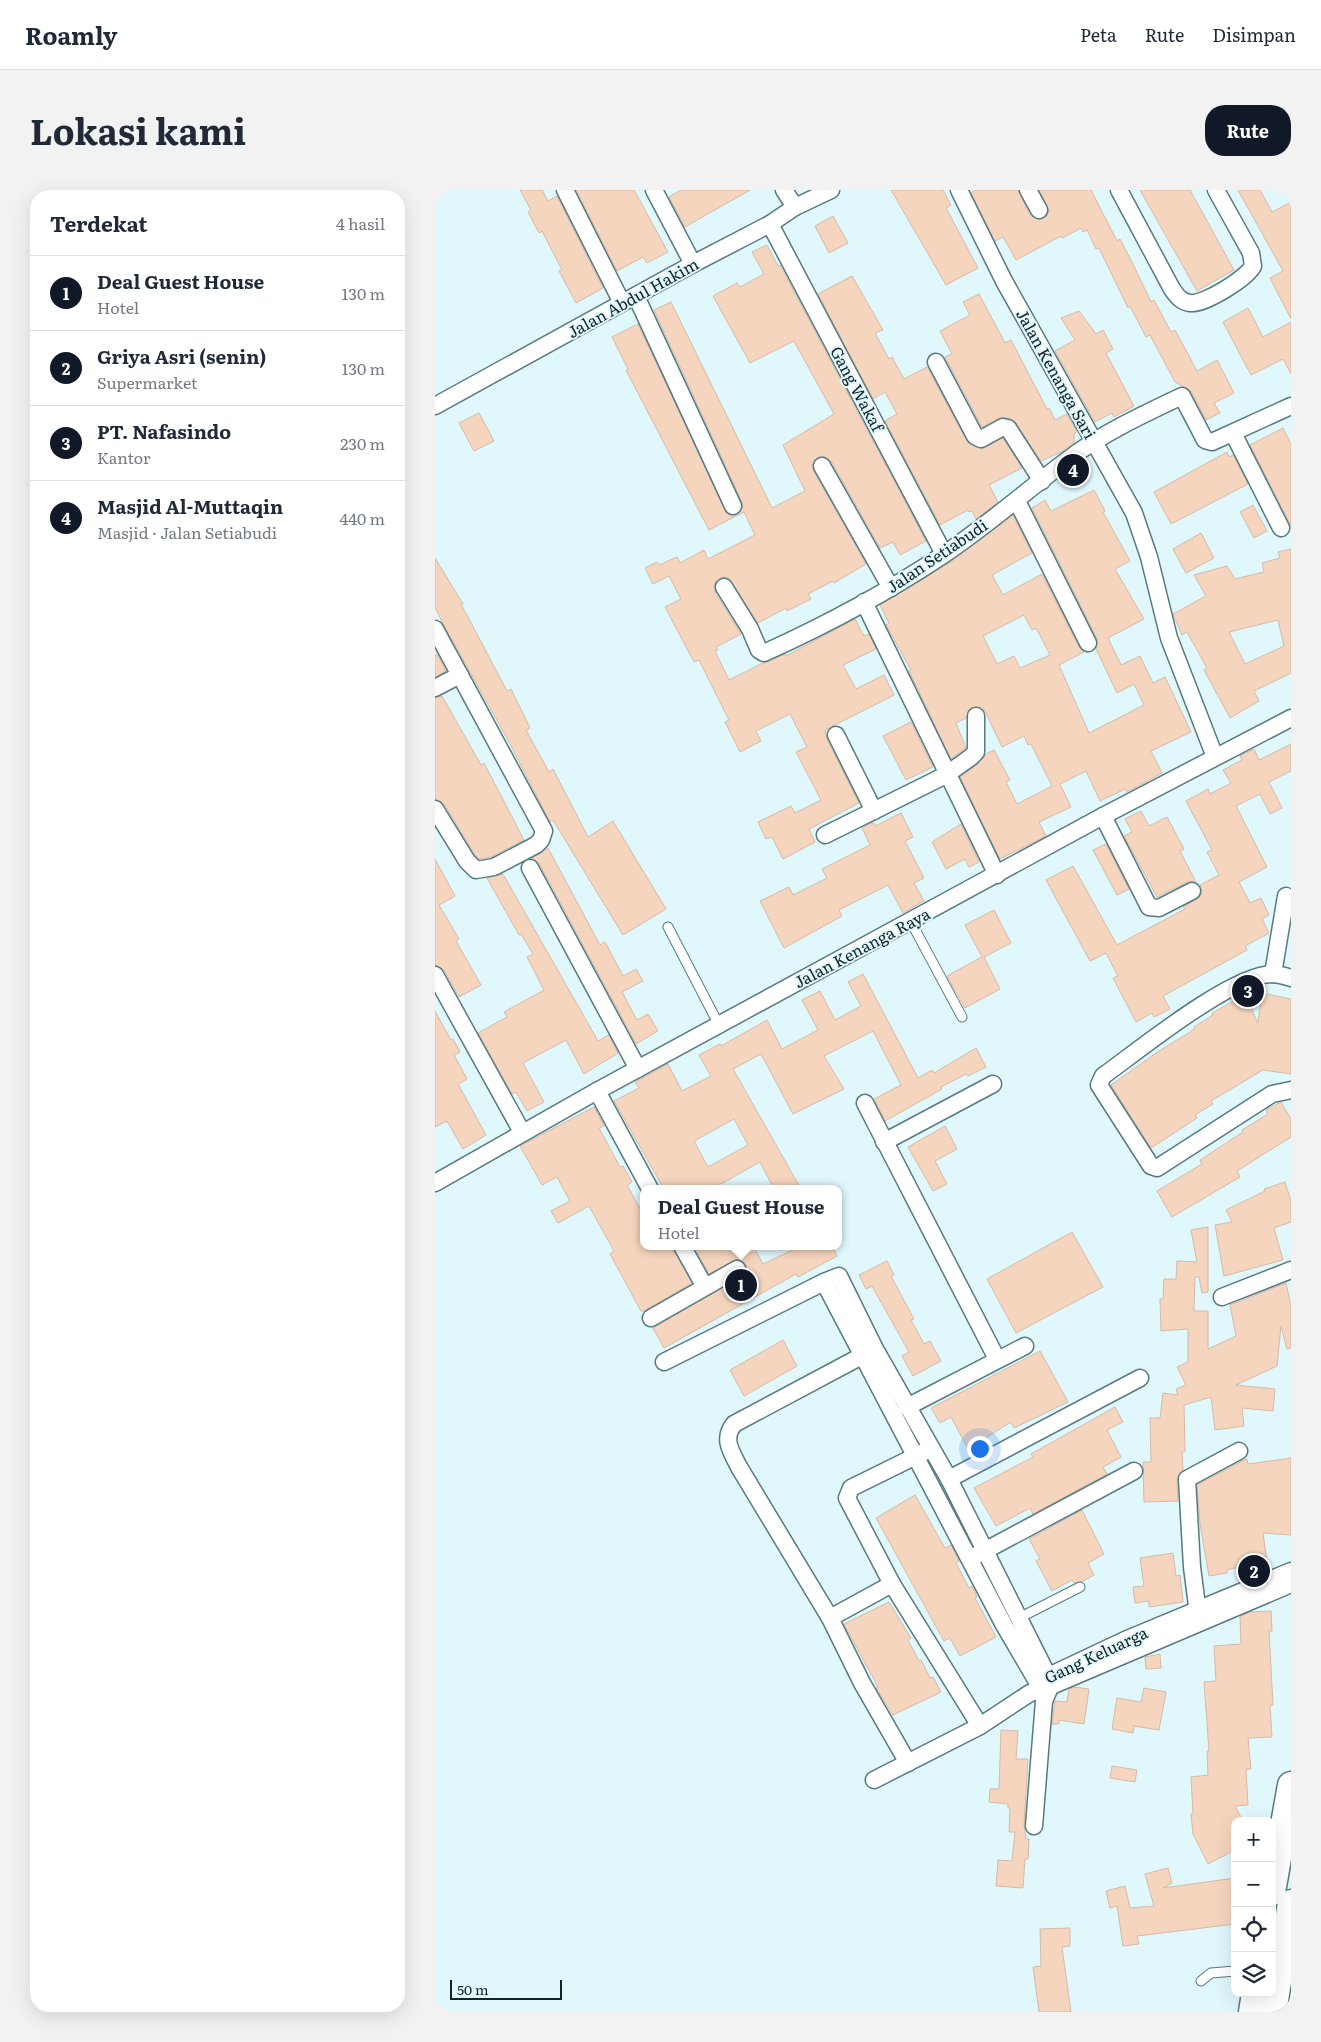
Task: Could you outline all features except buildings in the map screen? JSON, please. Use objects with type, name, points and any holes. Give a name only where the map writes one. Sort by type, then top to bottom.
[{"type":"main road","points":[[1276,1869],[1291,1785]]},
{"type":"main road","points":[[1273,2012],[1291,1903]]},
{"type":"main road","points":[[1252,2012],[1254,1997]]},
{"type":"street","points":[[565,190],[629,300],[733,506]]},
{"type":"street","points":[[653,190],[693,264]]},
{"type":"street","points":[[784,190],[795,207]]},
{"type":"street","name":"Jalan Abdul Hakim","points":[[435,406],[693,264],[770,224],[795,207],[831,190]]},
{"type":"street","name":"Jalan Kenanga Sari","points":[[959,190],[1004,282],[1134,513],[1143,536],[1169,638],[1215,758]]},
{"type":"street","points":[[1028,190],[1039,210]]},
{"type":"street","points":[[1119,190],[1172,289],[1180,299],[1191,304],[1203,301],[1246,276],[1253,266],[1251,253],[1216,190]]},
{"type":"street","name":"Gang Wakaf","points":[[770,224],[944,554]]},
{"type":"street","points":[[936,362],[975,436],[981,438],[1003,427],[1008,428],[1042,481]]},
{"type":"street","name":"Jalan Setiabudi","points":[[724,587],[750,629],[759,650],[764,653],[827,624],[891,588],[944,554],[1017,501],[1094,441],[1182,396],[1205,440],[1216,441],[1233,433]]},
{"type":"street","points":[[1281,528],[1233,433],[1291,406]]},
{"type":"street","points":[[822,466],[891,588]]},
{"type":"street","points":[[1017,501],[1088,643]]},
{"type":"street","points":[[864,602],[946,775],[997,875]]},
{"type":"street","points":[[435,629],[542,825],[543,836],[536,845],[509,860],[494,867],[476,870],[467,861],[435,809]]},
{"type":"street","points":[[435,688],[460,675]]},
{"type":"street","points":[[825,836],[946,775],[976,752],[977,716]]},
{"type":"street","name":"Jalan Kenanga Raya","points":[[435,1183],[522,1132],[637,1069],[911,922],[1103,816],[1291,718]]},
{"type":"street","points":[[836,735],[874,811]]},
{"type":"street","points":[[1103,816],[1149,907],[1159,908],[1192,891]]},
{"type":"street","points":[[531,868],[637,1069]]},
{"type":"street","points":[[1273,974],[1286,896]]},
{"type":"street","points":[[1291,978],[1273,974],[1247,981],[1205,1003],[1103,1076],[1099,1085],[1151,1166],[1157,1168],[1272,1094],[1291,1090]]},
{"type":"street","points":[[435,975],[522,1132]]},
{"type":"street","points":[[884,1142],[993,1084]]},
{"type":"street","points":[[597,1091],[648,1185]]},
{"type":"street","points":[[865,1103],[997,1359]]},
{"type":"street","points":[[684,1250],[705,1287]]},
{"type":"street","points":[[651,1318],[737,1269]]},
{"type":"street","points":[[1222,1297],[1291,1270]]},
{"type":"street","points":[[664,1362],[824,1282],[907,1407],[949,1479],[1019,1618],[1042,1688],[1034,1826]]},
{"type":"street","points":[[907,1407],[1025,1346]]},
{"type":"street","points":[[869,1352],[915,1456],[1004,1625],[1042,1688]]},
{"type":"street","points":[[869,1352],[741,1420],[727,1432],[727,1442],[739,1467],[830,1618],[862,1683],[908,1762]]},
{"type":"street","points":[[949,1479],[1140,1378]]},
{"type":"street","points":[[931,1449],[851,1488],[847,1495],[892,1584],[979,1726]]},
{"type":"street","points":[[1198,1617],[1187,1480],[1188,1477],[1239,1451]]},
{"type":"street","points":[[969,1559],[1134,1471]]},
{"type":"street","name":"Gang Keluarga","points":[[1198,1617],[1291,1571]]},
{"type":"street","points":[[830,1618],[892,1584]]},
{"type":"street","name":"Gang Keluarga","points":[[874,1780],[979,1726],[1125,1640],[1198,1617],[1291,1584]]},
{"type":"lane","points":[[911,922],[962,1017]]},
{"type":"lane","points":[[668,927],[719,1025]]},
{"type":"lane","points":[[1019,1618],[1080,1587]]},
{"type":"lane","points":[[1201,1981],[1211,1973],[1231,1971]]},
{"type":"place","name":"Masjid Al-Muttaqin","points":[[1073,470]]},
{"type":"place","name":"PT. Nafasindo","points":[[1248,991]]},
{"type":"place","name":"Deal Guest House","points":[[741,1285]]},
{"type":"place","name":"Griya Asri (senin)","points":[[1254,1571]]}]
